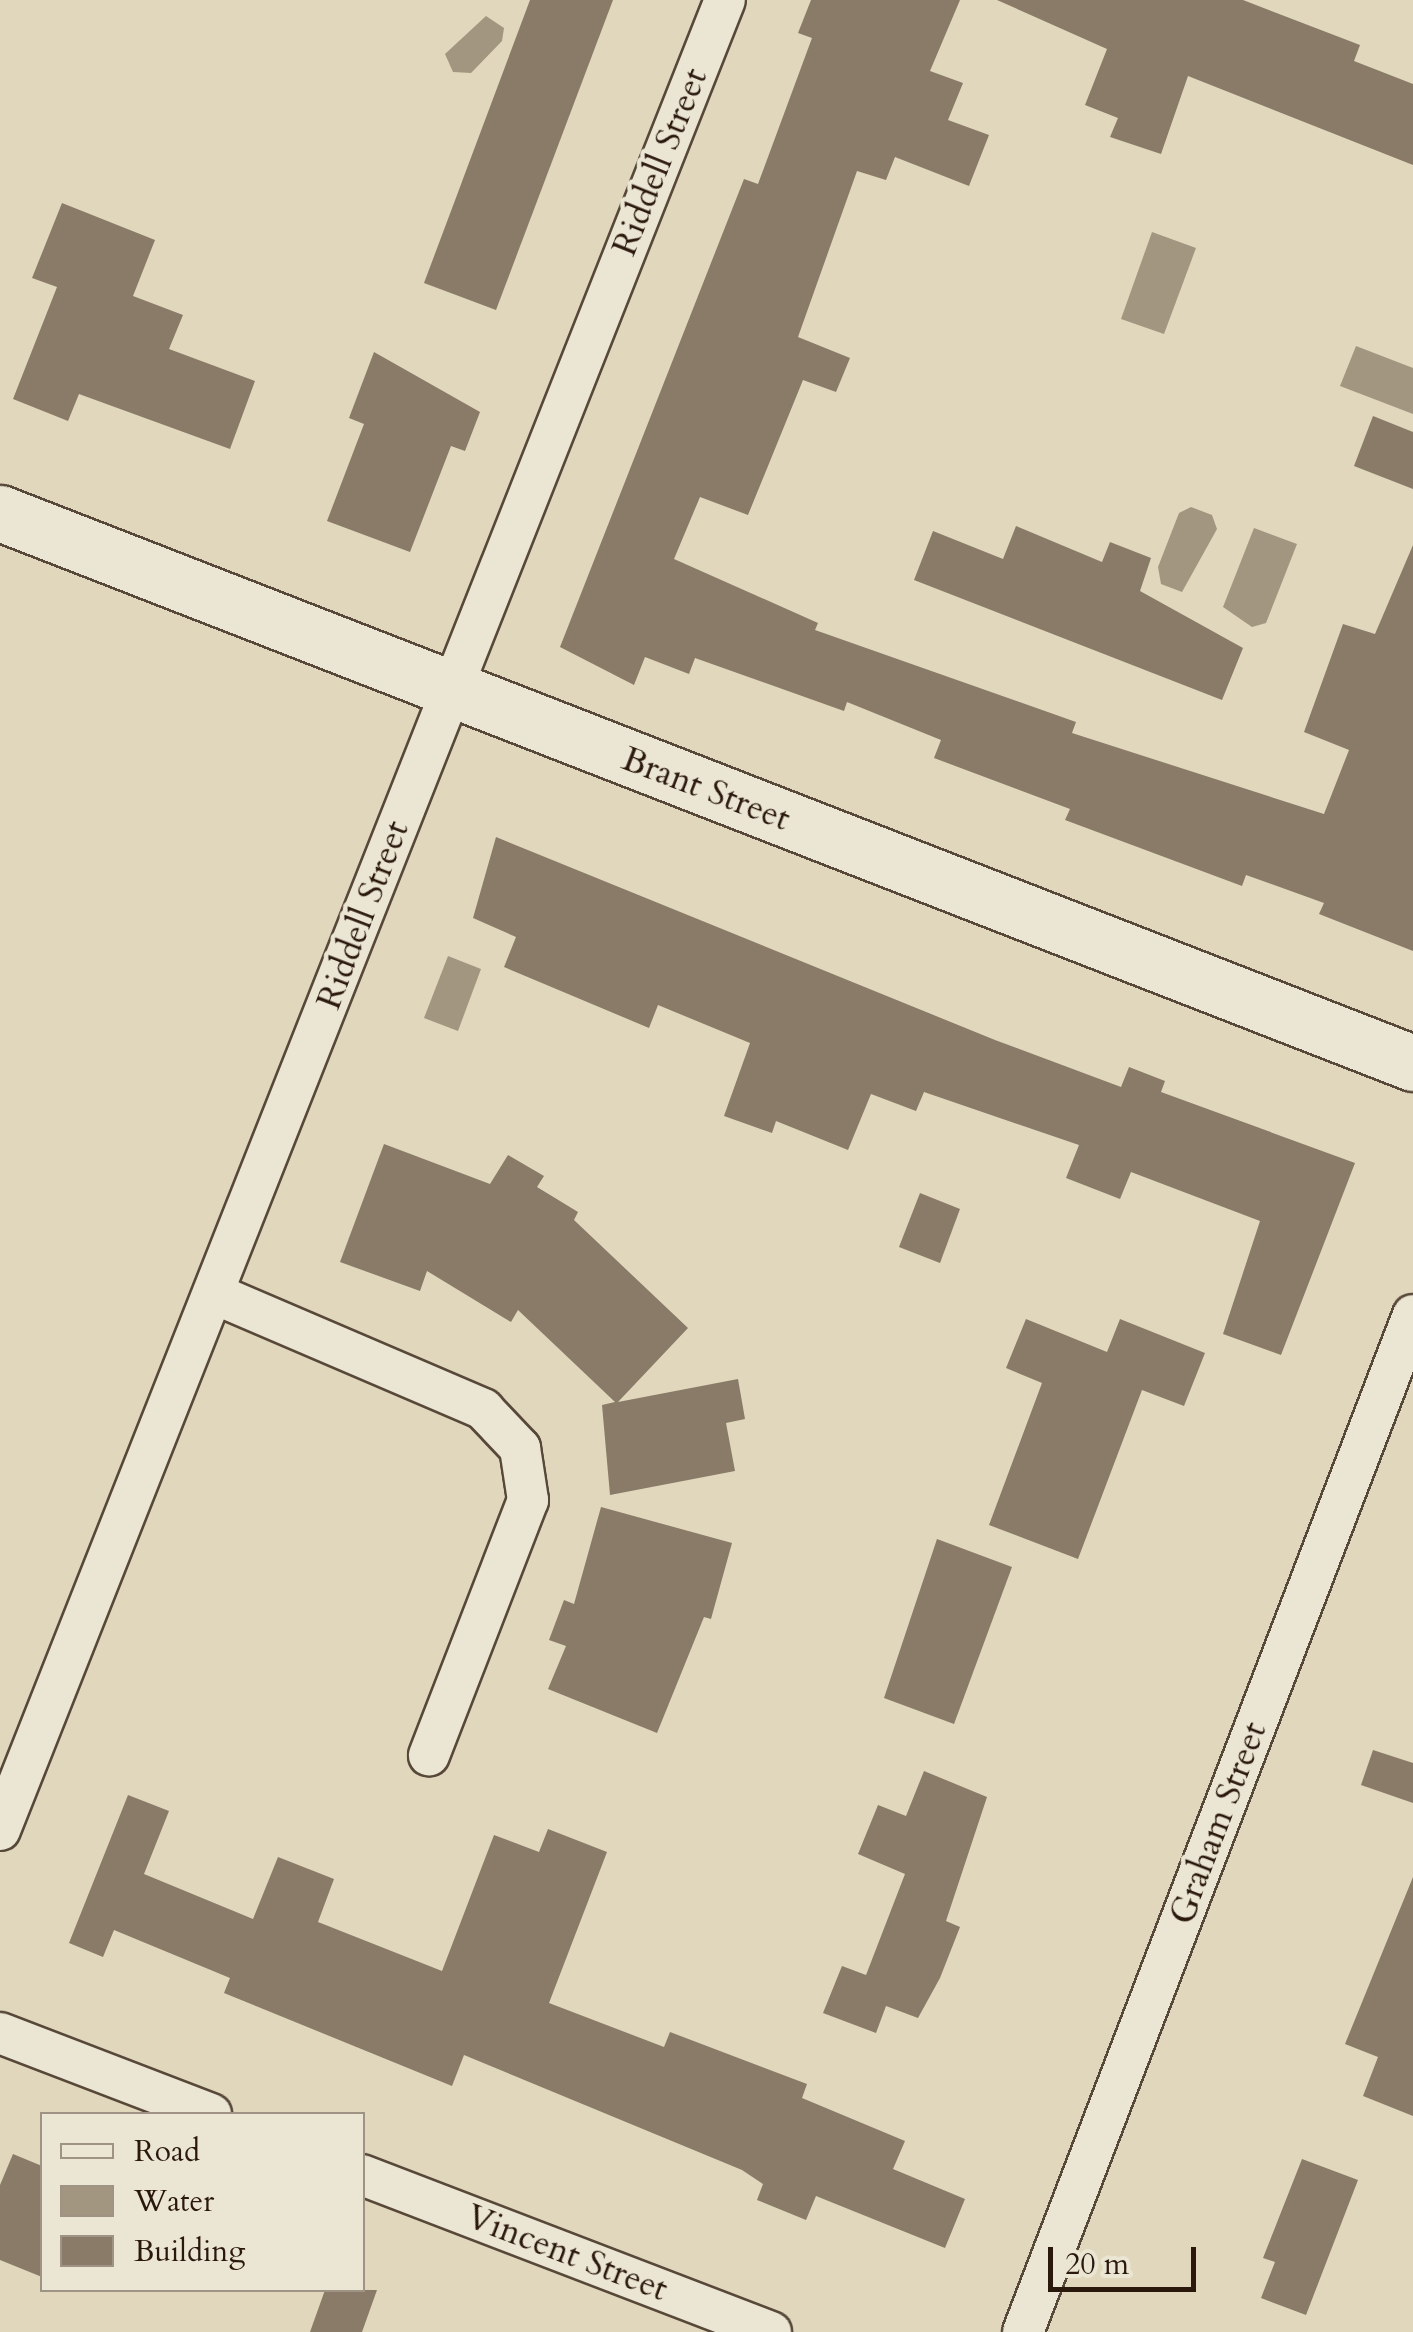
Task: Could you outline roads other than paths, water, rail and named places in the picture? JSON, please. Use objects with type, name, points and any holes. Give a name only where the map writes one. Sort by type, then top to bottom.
[{"type":"street","name":"Riddell Street","points":[[0,1830],[724,0]]},
{"type":"street","name":"Brant Street","points":[[0,513],[1413,1063]]},
{"type":"street","points":[[215,1294],[482,1409],[520,1448],[528,1500],[429,1756]]},
{"type":"street","name":"Graham Street","points":[[1023,2332],[1413,1315]]},
{"type":"street","points":[[0,2033],[206,2112]]},
{"type":"street","name":"Vincent Street","points":[[365,2176],[771,2332]]},
{"type":"water","points":[[486,16],[504,28],[502,41],[471,73],[453,72],[445,54]]},
{"type":"water","points":[[1152,232],[1196,248],[1164,334],[1121,319]]},
{"type":"water","points":[[1356,346],[1413,368],[1413,414],[1340,386]]},
{"type":"water","points":[[1191,507],[1212,515],[1217,529],[1182,592],[1161,584],[1158,567],[1179,513]]},
{"type":"water","points":[[1254,528],[1297,544],[1266,623],[1252,627],[1223,607]]},
{"type":"water","points":[[448,956],[481,969],[458,1031],[424,1018]]}]
